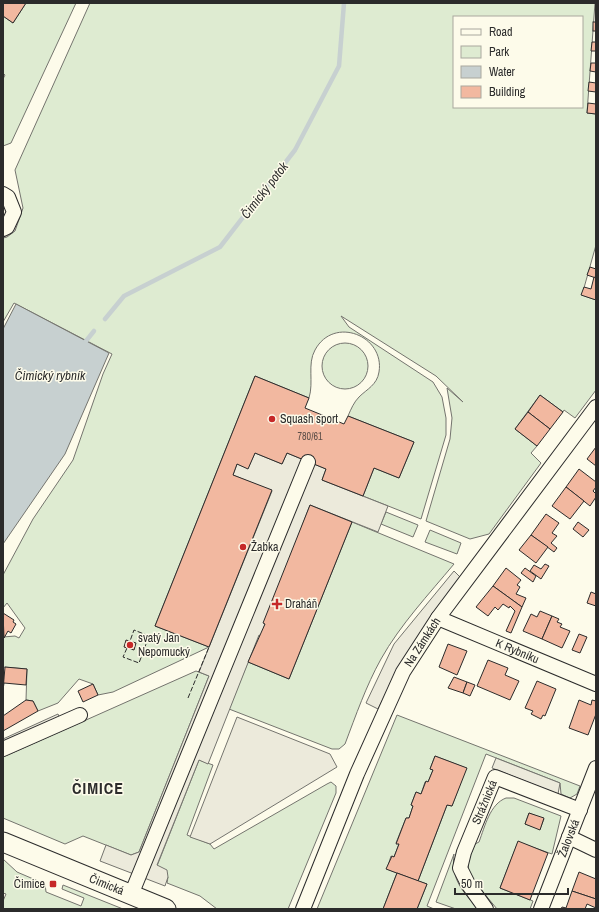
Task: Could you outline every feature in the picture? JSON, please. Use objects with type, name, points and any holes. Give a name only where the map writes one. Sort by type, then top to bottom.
[{"type":"street","points":[[3,194],[8,197],[14,212],[7,227],[3,229]]},
{"type":"street","name":"Na Zámkách","points":[[302,909],[357,774],[403,672],[438,618],[596,407]]},
{"type":"street","points":[[131,895],[308,462]]},
{"type":"street","name":"K Rybníku","points":[[438,618],[596,684]]},
{"type":"street","points":[[3,749],[80,715]]},
{"type":"street","name":"Žalovská","points":[[541,909],[596,768]]},
{"type":"street","name":"Strážnická","points":[[486,909],[468,884],[460,868],[464,852],[495,777],[580,810]]},
{"type":"street","name":"Čimická","points":[[3,833],[47,860]]},
{"type":"street","points":[[569,837],[596,850]]},
{"type":"street","name":"Čimická","points":[[3,842],[166,909]]},
{"type":"green space","points":[[26,3],[76,3],[11,143],[3,146],[3,79],[5,75],[3,73],[3,16],[13,23]]},
{"type":"green space","points":[[90,3],[595,3],[587,113],[596,114],[596,245],[582,295],[596,300],[596,390],[575,418],[564,410],[563,412],[540,395],[515,429],[537,446],[531,453],[541,463],[489,534],[470,539],[426,521],[450,439],[452,418],[447,388],[463,402],[436,376],[341,316],[349,327],[433,382],[442,397],[446,418],[446,435],[421,519],[363,496],[374,468],[399,478],[414,442],[348,416],[357,399],[371,386],[378,376],[379,359],[374,348],[366,340],[356,334],[345,332],[334,334],[323,339],[315,350],[311,361],[311,386],[309,398],[255,376],[155,626],[209,647],[113,692],[98,695],[93,684],[79,679],[58,703],[38,711],[33,701],[26,700],[27,669],[3,667],[3,637],[15,636],[19,638],[25,628],[7,603],[3,608],[3,575],[33,519],[73,460],[103,374],[112,354],[14,303],[3,322],[3,238],[15,231],[23,208],[15,170]]},
{"type":"green space","points":[[345,343],[358,347],[364,353],[368,366],[364,379],[358,385],[345,389],[332,385],[326,379],[322,366],[326,353],[332,347]]},
{"type":"green space","points":[[386,512],[418,525],[413,537],[381,524]]},
{"type":"green space","points":[[352,522],[454,564],[415,610],[389,646],[371,680],[345,744],[339,749],[332,749],[229,709],[248,662],[289,679]]},
{"type":"green space","points":[[430,530],[461,543],[457,554],[425,542]]},
{"type":"green space","points":[[196,671],[209,676],[139,852],[131,855],[83,836],[65,844],[3,818],[3,757]]},
{"type":"green space","points":[[397,715],[580,786],[577,794],[570,798],[561,794],[560,783],[486,754],[427,906],[434,909],[417,909],[427,884],[418,881],[447,805],[452,806],[466,768],[435,756],[430,769],[433,770],[428,782],[425,782],[421,794],[416,792],[411,805],[413,806],[409,818],[406,818],[396,843],[399,844],[394,857],[391,856],[387,869],[397,873],[383,909],[317,909]]},
{"type":"green space","points":[[199,760],[213,765],[187,835],[210,844],[214,849],[327,784],[331,782],[336,786],[336,793],[288,909],[217,909],[200,896],[167,883],[168,877],[157,866]]},
{"type":"green space","points":[[506,798],[514,798],[561,816],[552,854],[518,842],[500,888],[533,901],[530,909],[497,909],[469,875],[468,861],[475,844],[479,842],[492,810],[500,801]],"holes":[[[529,813],[544,819],[540,829],[525,824]]]},
{"type":"green space","points":[[454,854],[454,871],[456,878],[463,890],[478,909],[456,909],[436,902]]},
{"type":"green space","points":[[3,859],[17,872],[45,884],[46,892],[81,906],[84,898],[62,889],[63,885],[123,909],[3,909],[3,901],[6,894],[3,893]]},
{"type":"shaded area","points":[[255,453],[282,464],[287,453],[326,469],[322,480],[388,506],[378,532],[310,505],[261,636],[259,635],[208,764],[199,760],[157,865],[167,870],[168,877],[165,886],[100,861],[106,845],[131,855],[139,852],[209,676],[199,672],[272,491],[233,475],[237,464],[248,468]]},
{"type":"shaded area","points":[[454,571],[462,579],[401,664],[378,709],[366,703],[394,644]]},
{"type":"shaded area","points":[[58,714],[61,721],[3,746],[3,739]]},
{"type":"shaded area","points":[[237,717],[330,754],[337,767],[210,844],[190,837]]},
{"type":"shaded area","points":[[496,758],[560,783],[558,794],[492,768]]},
{"type":"water","name":"Čimický rybník","points":[[16,304],[109,353],[65,454],[3,544],[3,329]]},
{"type":"building","points":[[3,3],[26,3],[13,23],[3,16]]},
{"type":"building","points":[[593,22],[596,22],[596,31],[593,31]]},
{"type":"building","points":[[592,42],[596,42],[596,51],[591,51]]},
{"type":"building","points":[[591,63],[596,63],[596,72],[590,71]]},
{"type":"building","points":[[589,82],[596,83],[596,92],[588,91]]},
{"type":"building","points":[[588,103],[596,104],[596,114],[587,113]]},
{"type":"building","points":[[590,267],[596,269],[596,278],[587,275]]},
{"type":"building","points":[[594,277],[596,278],[596,300],[581,295],[584,287],[591,289]]},
{"type":"building","points":[[255,376],[309,398],[305,408],[344,424],[348,416],[414,442],[399,478],[374,468],[363,496],[322,480],[326,469],[287,453],[282,464],[255,453],[248,469],[237,464],[233,475],[272,490],[209,647],[155,626]]},
{"type":"building","points":[[540,395],[563,412],[550,429],[528,412]]},
{"type":"building","points":[[528,412],[550,429],[537,446],[515,429]]},
{"type":"building","points":[[596,447],[596,466],[587,459]]},
{"type":"building","points":[[579,469],[596,482],[596,487],[593,491],[596,494],[596,497],[590,506],[566,487]]},
{"type":"building","points":[[566,487],[584,501],[570,519],[552,506]]},
{"type":"building","points":[[310,505],[352,522],[289,679],[248,662],[265,624],[263,623]]},
{"type":"building","points":[[546,514],[559,523],[552,533],[557,536],[551,543],[557,548],[554,552],[531,535]]},
{"type":"building","points":[[578,522],[589,530],[583,537],[573,529]]},
{"type":"building","points":[[531,535],[548,547],[536,563],[519,550]]},
{"type":"building","points":[[545,564],[549,566],[541,579],[530,571],[534,565],[541,569]]},
{"type":"building","points":[[506,568],[521,580],[517,585],[520,587],[516,594],[526,598],[522,607],[493,586]]},
{"type":"building","points":[[525,568],[536,576],[533,582],[521,573]]},
{"type":"building","points":[[493,586],[522,607],[511,633],[506,631],[515,611],[510,606],[509,608],[503,604],[498,610],[495,607],[488,616],[476,607]]},
{"type":"building","points":[[591,592],[596,594],[596,606],[587,603]]},
{"type":"building","points":[[540,611],[552,616],[542,639],[523,631],[531,614],[537,617]]},
{"type":"building","points":[[3,613],[14,620],[13,622],[16,624],[11,633],[8,631],[4,638]]},
{"type":"building","points":[[552,616],[559,619],[557,622],[562,624],[560,627],[570,631],[562,648],[542,639]]},
{"type":"building","points":[[579,634],[587,637],[580,653],[572,650]]},
{"type":"building","name":"svatý Jan Nepomucký","points":[[126,640],[136,643],[134,650],[124,647]]},
{"type":"building","points":[[448,644],[467,651],[457,675],[439,667]]},
{"type":"building","points":[[488,660],[508,668],[505,675],[519,681],[510,700],[477,686]]},
{"type":"building","points":[[5,667],[27,669],[26,685],[4,683],[3,690]]},
{"type":"building","points":[[454,677],[467,682],[463,693],[448,688]]},
{"type":"building","points":[[537,681],[556,689],[545,716],[543,715],[541,719],[531,714],[533,711],[525,708]]},
{"type":"building","points":[[467,682],[475,685],[470,696],[463,693]]},
{"type":"building","points":[[93,684],[98,695],[83,702],[78,691]]},
{"type":"building","points":[[26,700],[33,701],[38,711],[3,731],[3,716]]},
{"type":"building","points":[[579,700],[591,705],[592,700],[596,701],[596,714],[588,735],[569,728]]},
{"type":"building","points":[[435,756],[467,768],[452,806],[447,805],[418,881],[386,869],[392,856],[394,857],[399,844],[396,844],[406,818],[409,818],[413,806],[411,805],[416,792],[421,794],[426,781],[428,782],[433,770],[430,769]]},
{"type":"building","points":[[529,813],[544,818],[540,830],[525,824]]},
{"type":"building","points":[[518,841],[548,853],[530,900],[500,888]]},
{"type":"building","points":[[579,872],[596,879],[596,899],[572,891]]},
{"type":"building","points":[[397,873],[427,884],[417,909],[383,909]]},
{"type":"building","points":[[572,891],[596,899],[596,908],[587,904],[585,909],[561,909],[562,907],[566,908]]},
{"type":"waterway","name":"Čimický potok","points":[[105,319],[124,296],[220,247],[295,150],[339,66],[344,3]]},
{"type":"waterway","name":"Čimický potok","points":[[86,341],[94,331]]},
{"type":"fence","points":[[127,648],[123,657],[139,663],[149,636],[134,630],[130,641]]},
{"type":"fence","points":[[188,698],[209,647]]},
{"type":"place","name":"Squash sport","points":[[272,419]]},
{"type":"place","name":"Žabka","points":[[243,547]]},
{"type":"place","name":"Draháň","points":[[277,604]]},
{"type":"place","name":"svatý Jan Nepomucký","points":[[130,645]]},
{"type":"place","name":"Čimice","points":[[53,884]]},
{"type":"district","name":"ČIMICE","points":[[98,788]]}]
